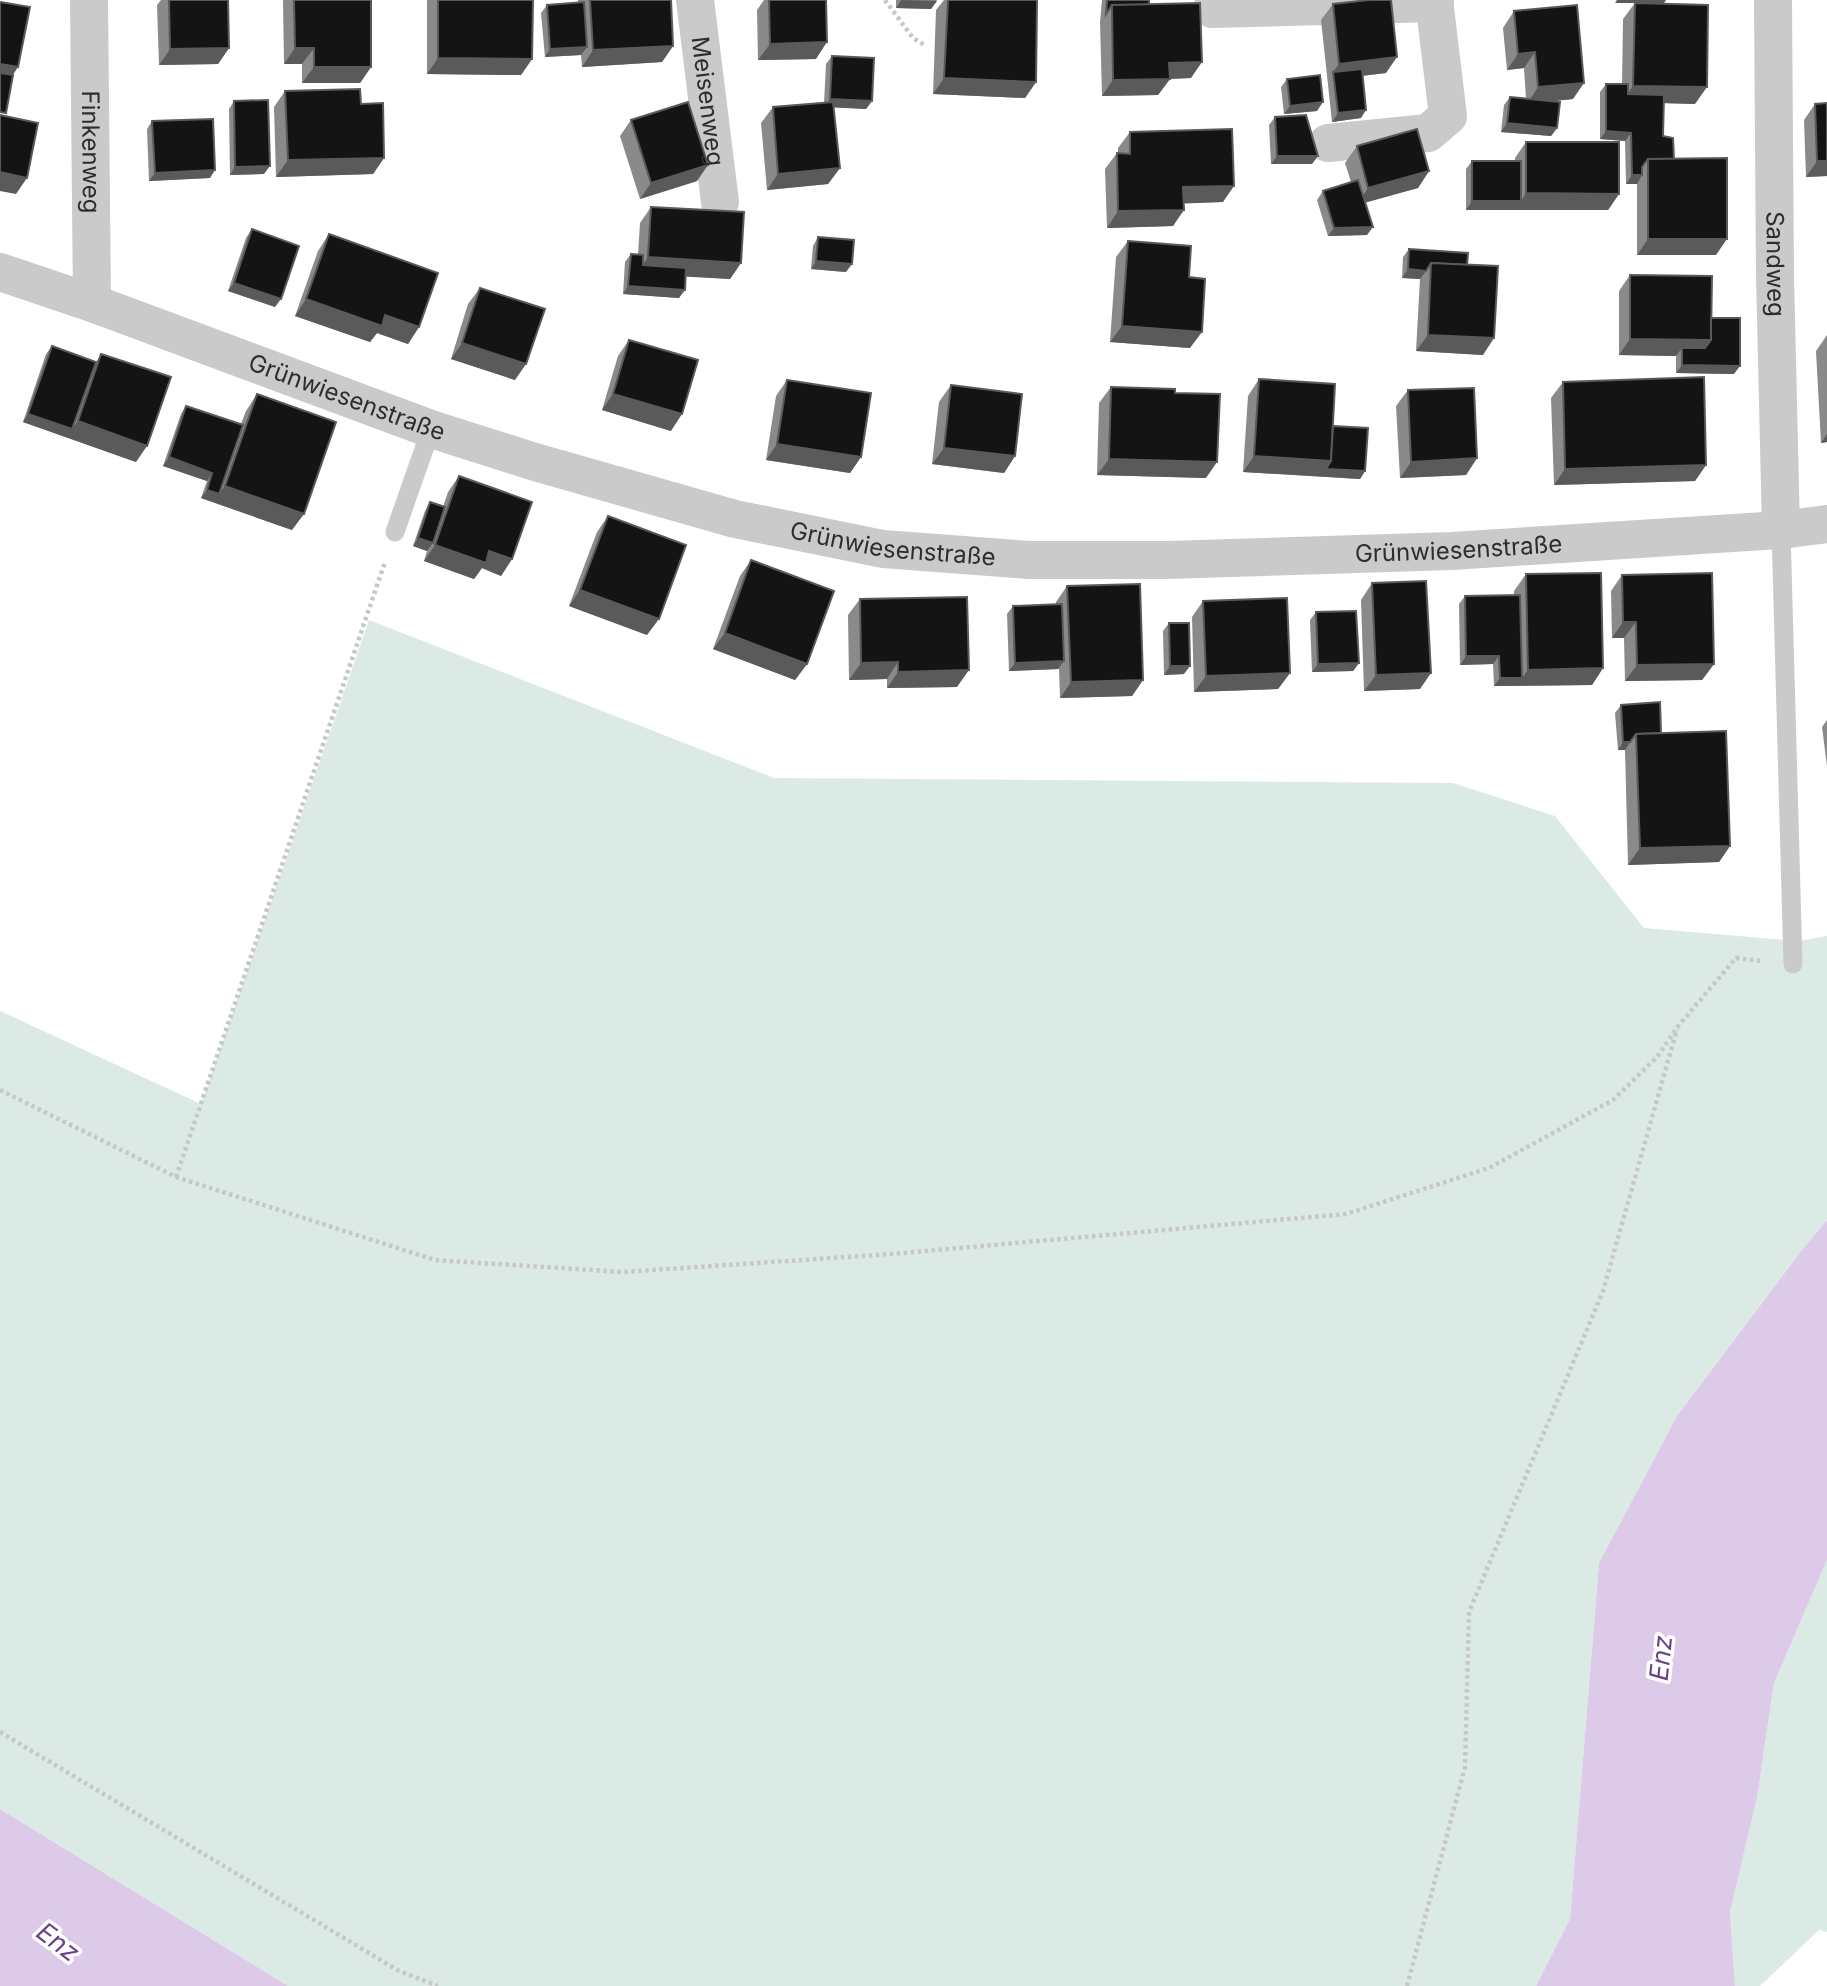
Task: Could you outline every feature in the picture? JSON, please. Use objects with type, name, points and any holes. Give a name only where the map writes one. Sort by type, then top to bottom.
[{"type":"street","name":"Finkenweg","points":[[89,0],[92,303]]},
{"type":"street","name":"Meisenweg","points":[[695,0],[720,202]]},
{"type":"street","name":"Sandweg","points":[[1773,0],[1775,289],[1781,530]]},
{"type":"street","points":[[1212,9],[1434,2],[1448,116],[1428,133],[1328,143]]},
{"type":"street","name":"Grünwiesenstraße","points":[[0,272],[92,303],[431,429],[535,462],[735,519],[883,549],[1029,560],[1153,560],[1452,551],[1781,530],[1827,524]]},
{"type":"lane","points":[[396,532],[431,429]]},
{"type":"lane","points":[[1781,530],[1793,964]]},
{"type":"path","points":[[885,0],[913,38],[926,46]]},
{"type":"path","points":[[176,1177],[396,532]]},
{"type":"path","points":[[0,1090],[176,1177],[435,1260],[623,1272],[905,1253],[1346,1214],[1489,1168],[1613,1100],[1657,1057],[1679,1025],[1736,958],[1793,964]]},
{"type":"path","points":[[1407,1986],[1465,1767],[1469,1612],[1603,1292],[1679,1025]]},
{"type":"path","points":[[0,1732],[399,1971],[438,1986]]},
{"type":"shaded area","points":[[369,620],[774,778],[1453,783],[1555,816],[1644,928],[1799,941],[1827,936],[1827,1220],[1677,1416],[1599,1563],[1570,1919],[1536,1986],[288,1986],[0,1809],[0,1011],[201,1104]]},
{"type":"shaded area","points":[[1827,1560],[1827,1932],[1819,1930],[1760,1986],[1735,1986],[1730,1912],[1757,1798],[1774,1683]]},
{"type":"water","name":"Enz","points":[[1827,1220],[1827,1560],[1774,1683],[1757,1798],[1730,1912],[1735,1986],[1536,1986],[1570,1919],[1599,1563],[1677,1416]]},
{"type":"water","name":"Enz","points":[[0,1809],[288,1986],[0,1986]]},
{"type":"building","points":[[169,0],[228,0],[229,48],[170,49]]},
{"type":"building","points":[[294,0],[371,0],[371,67],[314,67],[314,48],[295,48]]},
{"type":"building","points":[[438,0],[533,0],[532,59],[438,58]]},
{"type":"building","points":[[590,0],[671,0],[673,46],[593,50]]},
{"type":"building","points":[[769,0],[826,0],[827,42],[770,44]]},
{"type":"building","points":[[948,0],[1037,0],[1036,82],[944,78]]},
{"type":"building","points":[[1107,0],[1149,0],[1149,5],[1112,5],[1106,14]]},
{"type":"building","points":[[1391,0],[1397,57],[1339,64],[1333,4]]},
{"type":"building","points":[[0,2],[30,7],[18,67],[0,64]]},
{"type":"building","points":[[584,2],[587,47],[550,49],[547,5]]},
{"type":"building","points":[[1200,3],[1202,62],[1169,63],[1170,79],[1113,80],[1112,5]]},
{"type":"building","points":[[1635,3],[1708,5],[1707,87],[1633,86]]},
{"type":"building","points":[[1577,5],[1584,83],[1538,87],[1535,52],[1518,54],[1514,11]]},
{"type":"building","points":[[832,56],[874,58],[872,101],[830,99]]},
{"type":"building","points":[[1362,69],[1366,110],[1338,113],[1333,72]]},
{"type":"building","points":[[0,73],[13,75],[6,113],[0,112]]},
{"type":"building","points":[[1320,75],[1323,102],[1290,106],[1287,79]]},
{"type":"building","points":[[1606,84],[1628,84],[1628,94],[1664,95],[1663,136],[1673,138],[1674,159],[1648,159],[1642,167],[1642,175],[1632,175],[1631,133],[1606,131]]},
{"type":"building","points":[[360,89],[361,104],[383,103],[384,158],[288,160],[285,91]]},
{"type":"building","points":[[1510,97],[1560,102],[1557,128],[1507,123]]},
{"type":"building","points":[[268,100],[270,166],[235,167],[234,101]]},
{"type":"building","points":[[688,102],[708,165],[651,183],[631,120]]},
{"type":"building","points":[[833,102],[840,168],[778,174],[773,107]]},
{"type":"building","points":[[1827,103],[1827,161],[1817,161],[1815,104]]},
{"type":"building","points":[[0,115],[38,123],[27,178],[0,172]]},
{"type":"building","points":[[1306,115],[1318,156],[1277,156],[1275,117]]},
{"type":"building","points":[[213,119],[215,170],[155,173],[152,121]]},
{"type":"building","points":[[1232,129],[1234,186],[1183,187],[1184,210],[1118,211],[1117,153],[1130,154],[1130,132]]},
{"type":"building","points":[[1417,129],[1429,171],[1368,188],[1357,146]]},
{"type":"building","points":[[1526,142],[1619,142],[1619,194],[1526,193]]},
{"type":"building","points":[[1727,158],[1727,239],[1648,239],[1648,159]]},
{"type":"building","points":[[1472,161],[1521,161],[1521,201],[1472,201]]},
{"type":"building","points":[[1358,180],[1373,227],[1334,228],[1323,191]]},
{"type":"building","points":[[651,207],[744,212],[741,263],[648,257]]},
{"type":"building","points":[[252,229],[299,246],[281,299],[234,283]]},
{"type":"building","points":[[329,234],[438,273],[419,327],[385,315],[382,326],[306,299]]},
{"type":"building","points":[[818,237],[854,240],[852,264],[816,261]]},
{"type":"building","points":[[1128,241],[1191,246],[1189,277],[1205,279],[1202,332],[1122,326]]},
{"type":"building","points":[[1409,249],[1468,253],[1467,265],[1431,263],[1426,271],[1408,269]]},
{"type":"building","points":[[631,254],[643,255],[643,265],[686,268],[685,290],[628,286]]},
{"type":"building","points":[[1431,263],[1498,266],[1494,338],[1428,335]]},
{"type":"building","points":[[1630,275],[1712,276],[1711,340],[1630,339]]},
{"type":"building","points":[[480,288],[545,309],[526,364],[462,343]]},
{"type":"building","points":[[1711,318],[1740,318],[1740,366],[1682,365],[1682,348],[1705,348],[1711,340]]},
{"type":"building","points":[[629,340],[698,360],[682,414],[613,394]]},
{"type":"building","points":[[52,346],[96,362],[72,429],[28,414]]},
{"type":"building","points":[[101,354],[171,377],[147,446],[78,421]]},
{"type":"building","points":[[1704,377],[1706,465],[1565,469],[1563,382]]},
{"type":"building","points":[[1259,379],[1335,384],[1331,461],[1254,456]]},
{"type":"building","points":[[787,380],[871,393],[861,457],[777,444]]},
{"type":"building","points":[[951,385],[1022,394],[1015,456],[944,448]]},
{"type":"building","points":[[1111,387],[1175,389],[1175,393],[1220,394],[1217,462],[1109,459]]},
{"type":"building","points":[[1474,388],[1477,458],[1411,462],[1408,390]]},
{"type":"building","points":[[257,394],[336,422],[304,514],[225,486]]},
{"type":"building","points":[[186,406],[243,425],[219,494],[207,490],[212,473],[169,457]]},
{"type":"building","points":[[1333,426],[1368,428],[1365,471],[1326,469],[1331,461]]},
{"type":"building","points":[[459,476],[532,502],[512,559],[489,551],[486,563],[435,545]]},
{"type":"building","points":[[430,502],[445,507],[433,543],[418,538]]},
{"type":"building","points":[[608,516],[686,545],[659,619],[580,590]]},
{"type":"building","points":[[751,560],[834,591],[807,664],[725,633]]},
{"type":"building","points":[[1601,573],[1603,668],[1528,670],[1526,574]]},
{"type":"building","points":[[1712,573],[1714,664],[1637,665],[1636,622],[1623,622],[1622,575]]},
{"type":"building","points":[[1426,581],[1431,673],[1376,675],[1372,583]]},
{"type":"building","points":[[1140,584],[1143,680],[1071,682],[1067,586]]},
{"type":"building","points":[[1520,595],[1522,678],[1500,678],[1499,656],[1466,656],[1465,596]]},
{"type":"building","points":[[967,597],[969,670],[898,672],[898,662],[861,663],[860,599]]},
{"type":"building","points":[[1287,598],[1290,673],[1206,676],[1203,601]]},
{"type":"building","points":[[1062,604],[1064,661],[1015,663],[1013,606]]},
{"type":"building","points":[[1356,611],[1359,663],[1318,664],[1316,612]]},
{"type":"building","points":[[1169,623],[1189,623],[1190,666],[1170,666]]},
{"type":"building","points":[[1660,702],[1661,733],[1636,734],[1630,742],[1623,742],[1621,705]]},
{"type":"building","points":[[1726,731],[1730,846],[1640,848],[1636,734]]}]
